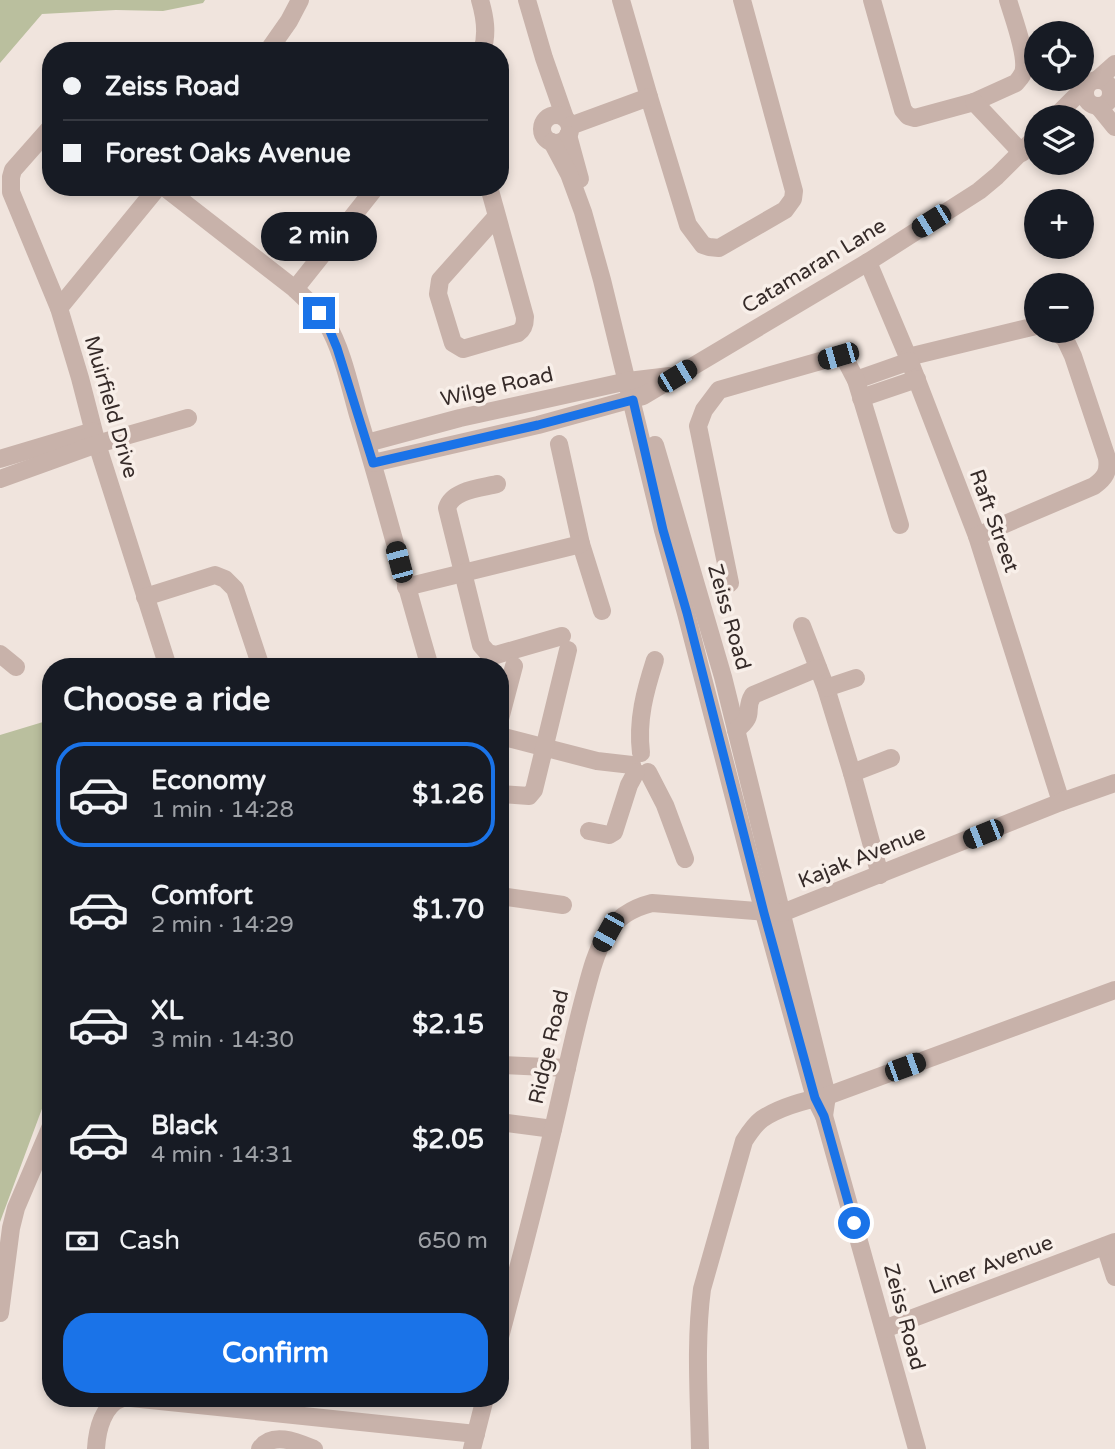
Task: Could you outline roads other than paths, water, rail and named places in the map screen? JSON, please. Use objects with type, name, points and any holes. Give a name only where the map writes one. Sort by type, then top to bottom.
[{"type":"street","points":[[275,42],[300,0]]},
{"type":"street","points":[[480,0],[484,13],[484,42]]},
{"type":"street","name":"Zeiss Road","points":[[527,0],[608,272],[663,530],[764,913],[821,1097]]},
{"type":"street","points":[[621,0],[688,225],[703,245],[719,248],[785,210],[793,199],[794,191],[742,0]]},
{"type":"street","points":[[872,0],[903,110],[908,116],[915,118],[974,102],[1016,83],[1023,73],[1023,54],[1008,0]]},
{"type":"street","points":[[1078,105],[1101,92],[1115,64]]},
{"type":"street","points":[[1101,92],[1115,117]]},
{"type":"street","points":[[1101,92],[1115,127]]},
{"type":"street","points":[[563,124],[649,97]]},
{"type":"street","points":[[974,102],[1022,153]]},
{"type":"street","name":"Zeiss Road","points":[[563,124],[561,142],[551,142],[569,174],[583,212],[723,677],[782,913],[824,1116],[916,1449]]},
{"type":"street","name":"Muirfield Drive","points":[[42,137],[13,170],[10,186],[59,308],[95,438],[165,658]]},
{"type":"street","name":"Catamaran Lane","points":[[635,389],[677,376],[868,262],[979,191],[1022,153]]},
{"type":"street","points":[[59,308],[151,196]]},
{"type":"street","points":[[176,196],[295,289],[319,313],[332,335],[373,463],[427,658]]},
{"type":"street","points":[[295,289],[369,196]]},
{"type":"street","points":[[491,196],[525,317],[524,324],[518,333],[463,349],[453,343],[438,293],[440,280],[496,216]]},
{"type":"street","name":"Raft Street","points":[[868,262],[917,379],[977,536],[1061,802]]},
{"type":"street","points":[[859,389],[909,359],[1024,329]]},
{"type":"street","points":[[977,536],[1094,486],[1106,475],[1109,467],[1107,458],[1067,343]]},
{"type":"street","points":[[730,583],[698,426],[704,410],[719,390],[838,356],[844,357],[859,389],[900,525]]},
{"type":"street","points":[[859,389],[917,379]]},
{"type":"street","points":[[373,463],[467,441],[635,389]]},
{"type":"street","name":"Wilge Road","points":[[367,443],[460,418],[635,389]]},
{"type":"street","points":[[0,459],[188,418]]},
{"type":"street","points":[[460,418],[467,441]]},
{"type":"street","points":[[0,479],[95,438]]},
{"type":"street","points":[[559,444],[580,544],[602,611]]},
{"type":"street","points":[[497,484],[457,495],[447,508],[481,645],[488,653],[496,655],[565,643],[534,790],[529,796],[509,795]]},
{"type":"street","points":[[406,587],[580,544]]},
{"type":"street","points":[[145,597],[215,575],[226,579],[235,589],[258,658]]},
{"type":"street","points":[[802,626],[827,688],[880,875]]},
{"type":"street","points":[[0,654],[16,667]]},
{"type":"street","points":[[589,831],[609,835],[614,832],[629,785],[639,765],[641,713],[655,660]]},
{"type":"street","points":[[509,682],[513,666]]},
{"type":"street","points":[[736,730],[749,716],[750,698],[753,695],[818,668]]},
{"type":"street","points":[[827,688],[856,678]]},
{"type":"street","points":[[509,738],[597,761],[639,765]]},
{"type":"street","points":[[852,773],[891,758]]},
{"type":"street","points":[[639,765],[665,805],[685,859]]},
{"type":"street","name":"Kajak Avenue","points":[[782,913],[1115,783]]},
{"type":"street","points":[[509,897],[563,905]]},
{"type":"street","name":"Ridge Road","points":[[509,1302],[581,1008],[600,946],[608,932],[627,912],[652,903],[782,913]]},
{"type":"street","points":[[700,1449],[698,1366],[702,1289],[744,1141],[752,1129],[762,1119],[782,1110],[1115,990]]},
{"type":"street","points":[[509,1065],[567,1068]]},
{"type":"street","points":[[509,1123],[553,1129]]},
{"type":"street","points":[[0,1313],[16,1208],[42,1147]]},
{"type":"street","points":[[1110,1244],[1115,1277]]},
{"type":"street","name":"Liner Avenue","points":[[884,1329],[1110,1244]]},
{"type":"street","points":[[96,1449],[100,1427],[110,1407]]},
{"type":"street","points":[[203,1407],[474,1441],[483,1407]]},
{"type":"street","points":[[260,1449],[269,1440],[276,1439],[300,1443],[314,1449]]}]
